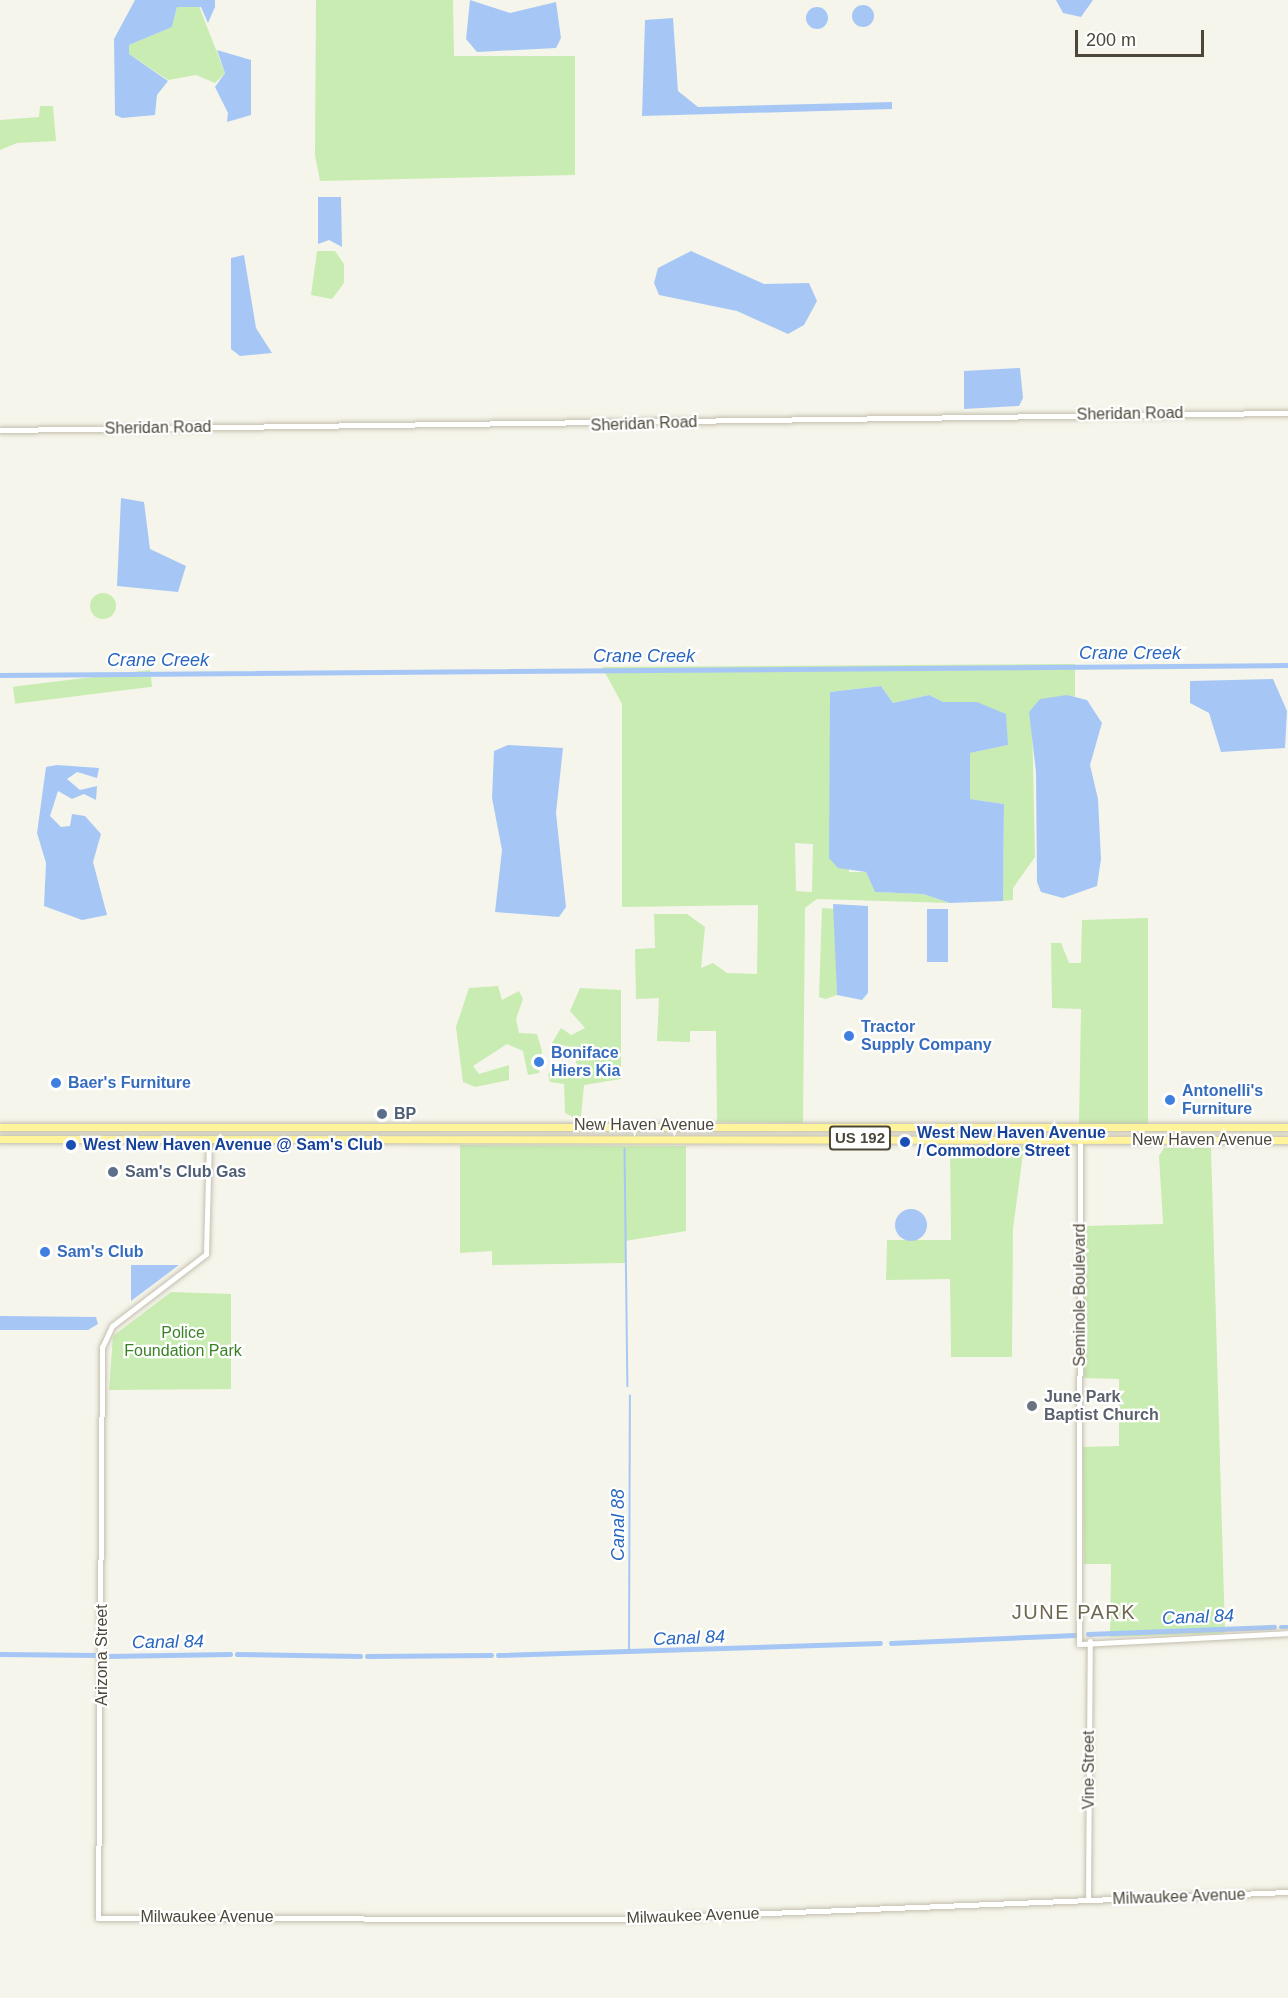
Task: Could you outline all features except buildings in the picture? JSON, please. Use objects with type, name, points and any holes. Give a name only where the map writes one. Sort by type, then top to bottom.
[{"type":"main road","points":[[250,1138],[266,1125]]},
{"type":"main road","points":[[298,1138],[316,1125]]},
{"type":"main road","points":[[395,1138],[400,1125]]},
{"type":"main road","points":[[442,1138],[459,1125]]},
{"type":"main road","points":[[459,1138],[478,1125]]},
{"type":"main road","points":[[571,1137],[588,1125]]},
{"type":"main road","points":[[589,1137],[605,1125]]},
{"type":"main road","points":[[754,1138],[772,1125]]},
{"type":"main road","name":"New Haven Avenue","points":[[0,1127],[841,1125],[1279,1127],[1288,1129]]},
{"type":"main road","points":[[820,1138],[841,1125]]},
{"type":"main road","points":[[95,1139],[98,1126]]},
{"type":"main road","points":[[173,1139],[188,1134],[193,1126]]},
{"type":"main road","points":[[210,1138],[224,1126]]},
{"type":"main road","points":[[884,1138],[892,1130],[916,1126]]},
{"type":"main road","points":[[907,1138],[946,1134],[953,1126]]},
{"type":"main road","points":[[1,1140],[21,1127]]},
{"type":"main road","points":[[1133,1139],[1151,1127]]},
{"type":"main road","points":[[1258,1140],[1279,1127]]},
{"type":"main road","points":[[1284,1140],[1288,1129]]},
{"type":"main road","name":"New Haven Avenue","points":[[1,1140],[571,1137],[1284,1140]]},
{"type":"street","name":"Sheridan Road","points":[[0,430],[1288,413]]},
{"type":"street","name":"Seminole Boulevard","points":[[1080,1126],[1079,1644],[1090,1641]]},
{"type":"street","name":"Arizona Street","points":[[98,1917],[102,1393],[106,1334],[206,1254],[210,1138]]},
{"type":"street","points":[[1090,1641],[1288,1633]]},
{"type":"street","name":"Vine Street","points":[[1089,1900],[1090,1641]]},
{"type":"street","name":"Milwaukee Avenue","points":[[98,1917],[621,1919],[1288,1892]]},
{"type":"green space","points":[[316,0],[453,0],[454,56],[575,56],[575,175],[320,181],[315,155]]},
{"type":"green space","points":[[199,6],[225,73],[215,83],[196,75],[168,80],[129,54],[129,45],[172,27],[177,7]]},
{"type":"green space","points":[[40,106],[53,106],[56,141],[17,143],[0,150],[0,120],[39,117]]},
{"type":"green space","points":[[317,251],[335,251],[344,264],[344,283],[332,299],[311,295]]},
{"type":"green space","points":[[103,593],[112,597],[116,606],[112,615],[103,619],[94,615],[90,606],[94,597]]},
{"type":"green space","points":[[1075,664],[1075,697],[1067,695],[1032,718],[1035,857],[1013,888],[1013,900],[1003,901],[1004,804],[970,799],[970,753],[1008,745],[977,702],[943,702],[929,695],[893,703],[881,686],[830,692],[849,872],[866,872],[875,892],[923,894],[950,903],[817,899],[805,908],[803,1123],[717,1122],[716,1031],[690,1031],[690,1042],[657,1041],[659,998],[636,999],[635,949],[655,948],[654,914],[687,914],[705,927],[701,968],[713,963],[727,973],[757,974],[758,905],[622,907],[622,704],[602,667]],"holes":[[[795,843],[813,844],[812,892],[796,891]]]},
{"type":"green space","points":[[150,670],[152,687],[15,704],[13,687]]},
{"type":"green space","points":[[822,908],[834,909],[837,995],[826,999],[819,997]]},
{"type":"green space","points":[[1148,918],[1148,1124],[1079,1124],[1081,1009],[1052,1008],[1051,943],[1061,943],[1069,963],[1081,963],[1082,920]]},
{"type":"green space","points":[[498,986],[502,1000],[519,991],[523,999],[516,1019],[519,1033],[537,1034],[542,1051],[539,1073],[528,1075],[523,1051],[507,1044],[473,1066],[479,1074],[509,1065],[509,1080],[475,1087],[463,1082],[456,1027],[469,988]]},
{"type":"green space","points":[[580,988],[621,990],[621,1079],[584,1085],[581,1117],[573,1117],[565,1113],[564,1084],[550,1082],[548,1075],[553,1065],[578,1069],[572,1047],[552,1043],[561,1028],[571,1035],[585,1028],[570,1011]]},
{"type":"green space","points":[[460,1145],[686,1146],[686,1231],[625,1241],[625,1263],[492,1265],[492,1251],[460,1253]]},
{"type":"green space","points":[[950,1146],[1024,1146],[1013,1229],[1012,1357],[951,1357],[950,1279],[886,1280],[887,1240],[951,1240]]},
{"type":"green space","points":[[1164,1148],[1211,1148],[1225,1633],[1110,1637],[1111,1564],[1084,1564],[1083,1447],[1119,1446],[1119,1379],[1084,1378],[1085,1226],[1163,1224],[1159,1156]]},
{"type":"green space","name":"Police Foundation Park","points":[[171,1292],[231,1294],[231,1389],[109,1390],[113,1336]]},
{"type":"water","points":[[135,0],[215,0],[215,7],[208,23],[201,7],[177,7],[172,27],[129,45],[129,54],[168,81],[157,95],[155,115],[122,118],[115,115],[114,39]]},
{"type":"water","points":[[470,0],[510,13],[556,2],[561,38],[556,48],[477,52],[466,39]]},
{"type":"water","points":[[1056,0],[1093,0],[1081,17],[1063,13]]},
{"type":"water","points":[[863,5],[871,8],[874,16],[871,24],[863,27],[855,24],[852,16],[855,8]]},
{"type":"water","points":[[817,7],[825,10],[828,18],[825,26],[817,29],[809,26],[806,18],[809,10]]},
{"type":"water","points":[[673,18],[678,91],[698,107],[892,102],[892,109],[642,116],[645,20]]},
{"type":"water","points":[[217,50],[251,60],[251,115],[227,122],[228,113],[215,87],[225,73]]},
{"type":"water","points":[[318,197],[341,197],[342,247],[329,240],[318,244]]},
{"type":"water","points":[[691,251],[764,284],[809,283],[817,301],[804,325],[788,334],[737,311],[659,295],[654,283],[658,268]]},
{"type":"water","points":[[244,255],[256,328],[272,353],[240,356],[231,349],[231,258]]},
{"type":"water","points":[[1020,368],[1023,398],[1019,406],[964,409],[964,371]]},
{"type":"water","points":[[121,498],[144,502],[150,549],[186,566],[178,592],[117,586]]},
{"type":"water","points":[[1273,679],[1287,711],[1285,748],[1221,752],[1209,713],[1190,703],[1190,681]]},
{"type":"water","points":[[881,686],[893,703],[929,695],[943,702],[977,702],[1006,714],[1008,745],[970,753],[970,799],[1004,804],[1003,901],[950,903],[923,894],[875,892],[866,872],[838,868],[829,858],[830,692]]},
{"type":"water","points":[[1067,695],[1087,700],[1102,723],[1090,765],[1098,799],[1101,859],[1097,886],[1063,898],[1041,892],[1037,882],[1036,772],[1029,712],[1040,699]]},
{"type":"water","points":[[508,745],[563,748],[556,813],[566,907],[559,917],[495,912],[502,850],[492,798],[494,751]]},
{"type":"water","points":[[57,765],[99,768],[97,778],[77,772],[67,779],[80,790],[97,786],[96,800],[84,794],[72,799],[58,791],[50,816],[61,827],[70,826],[72,814],[85,816],[101,834],[93,862],[107,915],[82,920],[44,906],[46,863],[37,833],[46,767]]},
{"type":"water","points":[[833,904],[868,906],[868,993],[862,1000],[837,995]]},
{"type":"water","points":[[927,909],[948,909],[948,962],[927,962]]},
{"type":"water","points":[[911,1209],[922,1214],[927,1225],[922,1236],[911,1241],[900,1236],[895,1225],[900,1214]]},
{"type":"water","points":[[131,1265],[179,1265],[131,1301]]},
{"type":"water","points":[[0,1316],[96,1317],[98,1324],[88,1330],[0,1330]]},
{"type":"waterway","name":"Crane Creek","points":[[0,675],[1288,665]]},
{"type":"waterway","name":"Canal 88","points":[[625,1149],[628,1386]]},
{"type":"waterway","name":"Canal 88","points":[[629,1653],[630,1396]]},
{"type":"waterway","name":"Canal 84","points":[[1088,1634],[1274,1627]]},
{"type":"waterway","name":"Canal 84","points":[[1281,1627],[1288,1627]]},
{"type":"waterway","name":"Canal 84","points":[[891,1643],[1075,1635]]},
{"type":"waterway","name":"Canal 84","points":[[498,1655],[880,1643]]},
{"type":"waterway","name":"Canal 84","points":[[0,1654],[99,1655]]},
{"type":"waterway","name":"Canal 84","points":[[106,1656],[230,1654]]},
{"type":"waterway","name":"Canal 84","points":[[237,1654],[360,1656]]},
{"type":"waterway","name":"Canal 84","points":[[367,1656],[491,1655]]},
{"type":"place","name":"Tractor Supply Company","points":[[849,1036]]},
{"type":"place","name":"Boniface Hiers Kia","points":[[539,1062]]},
{"type":"place","name":"Baer's Furniture","points":[[56,1083]]},
{"type":"place","name":"Antonelli's Furniture","points":[[1170,1100]]},
{"type":"place","name":"BP","points":[[382,1114]]},
{"type":"place","name":"West New Haven Avenue / Commodore Street","points":[[905,1142]]},
{"type":"place","name":"West New Haven Avenue @ Sam's Club","points":[[71,1145]]},
{"type":"place","name":"Sam's Club Gas","points":[[113,1172]]},
{"type":"place","name":"Sam's Club","points":[[45,1252]]},
{"type":"place","name":"June Park Baptist Church","points":[[1032,1406]]},
{"type":"district","name":"JUNE PARK","points":[[1074,1612]]}]
